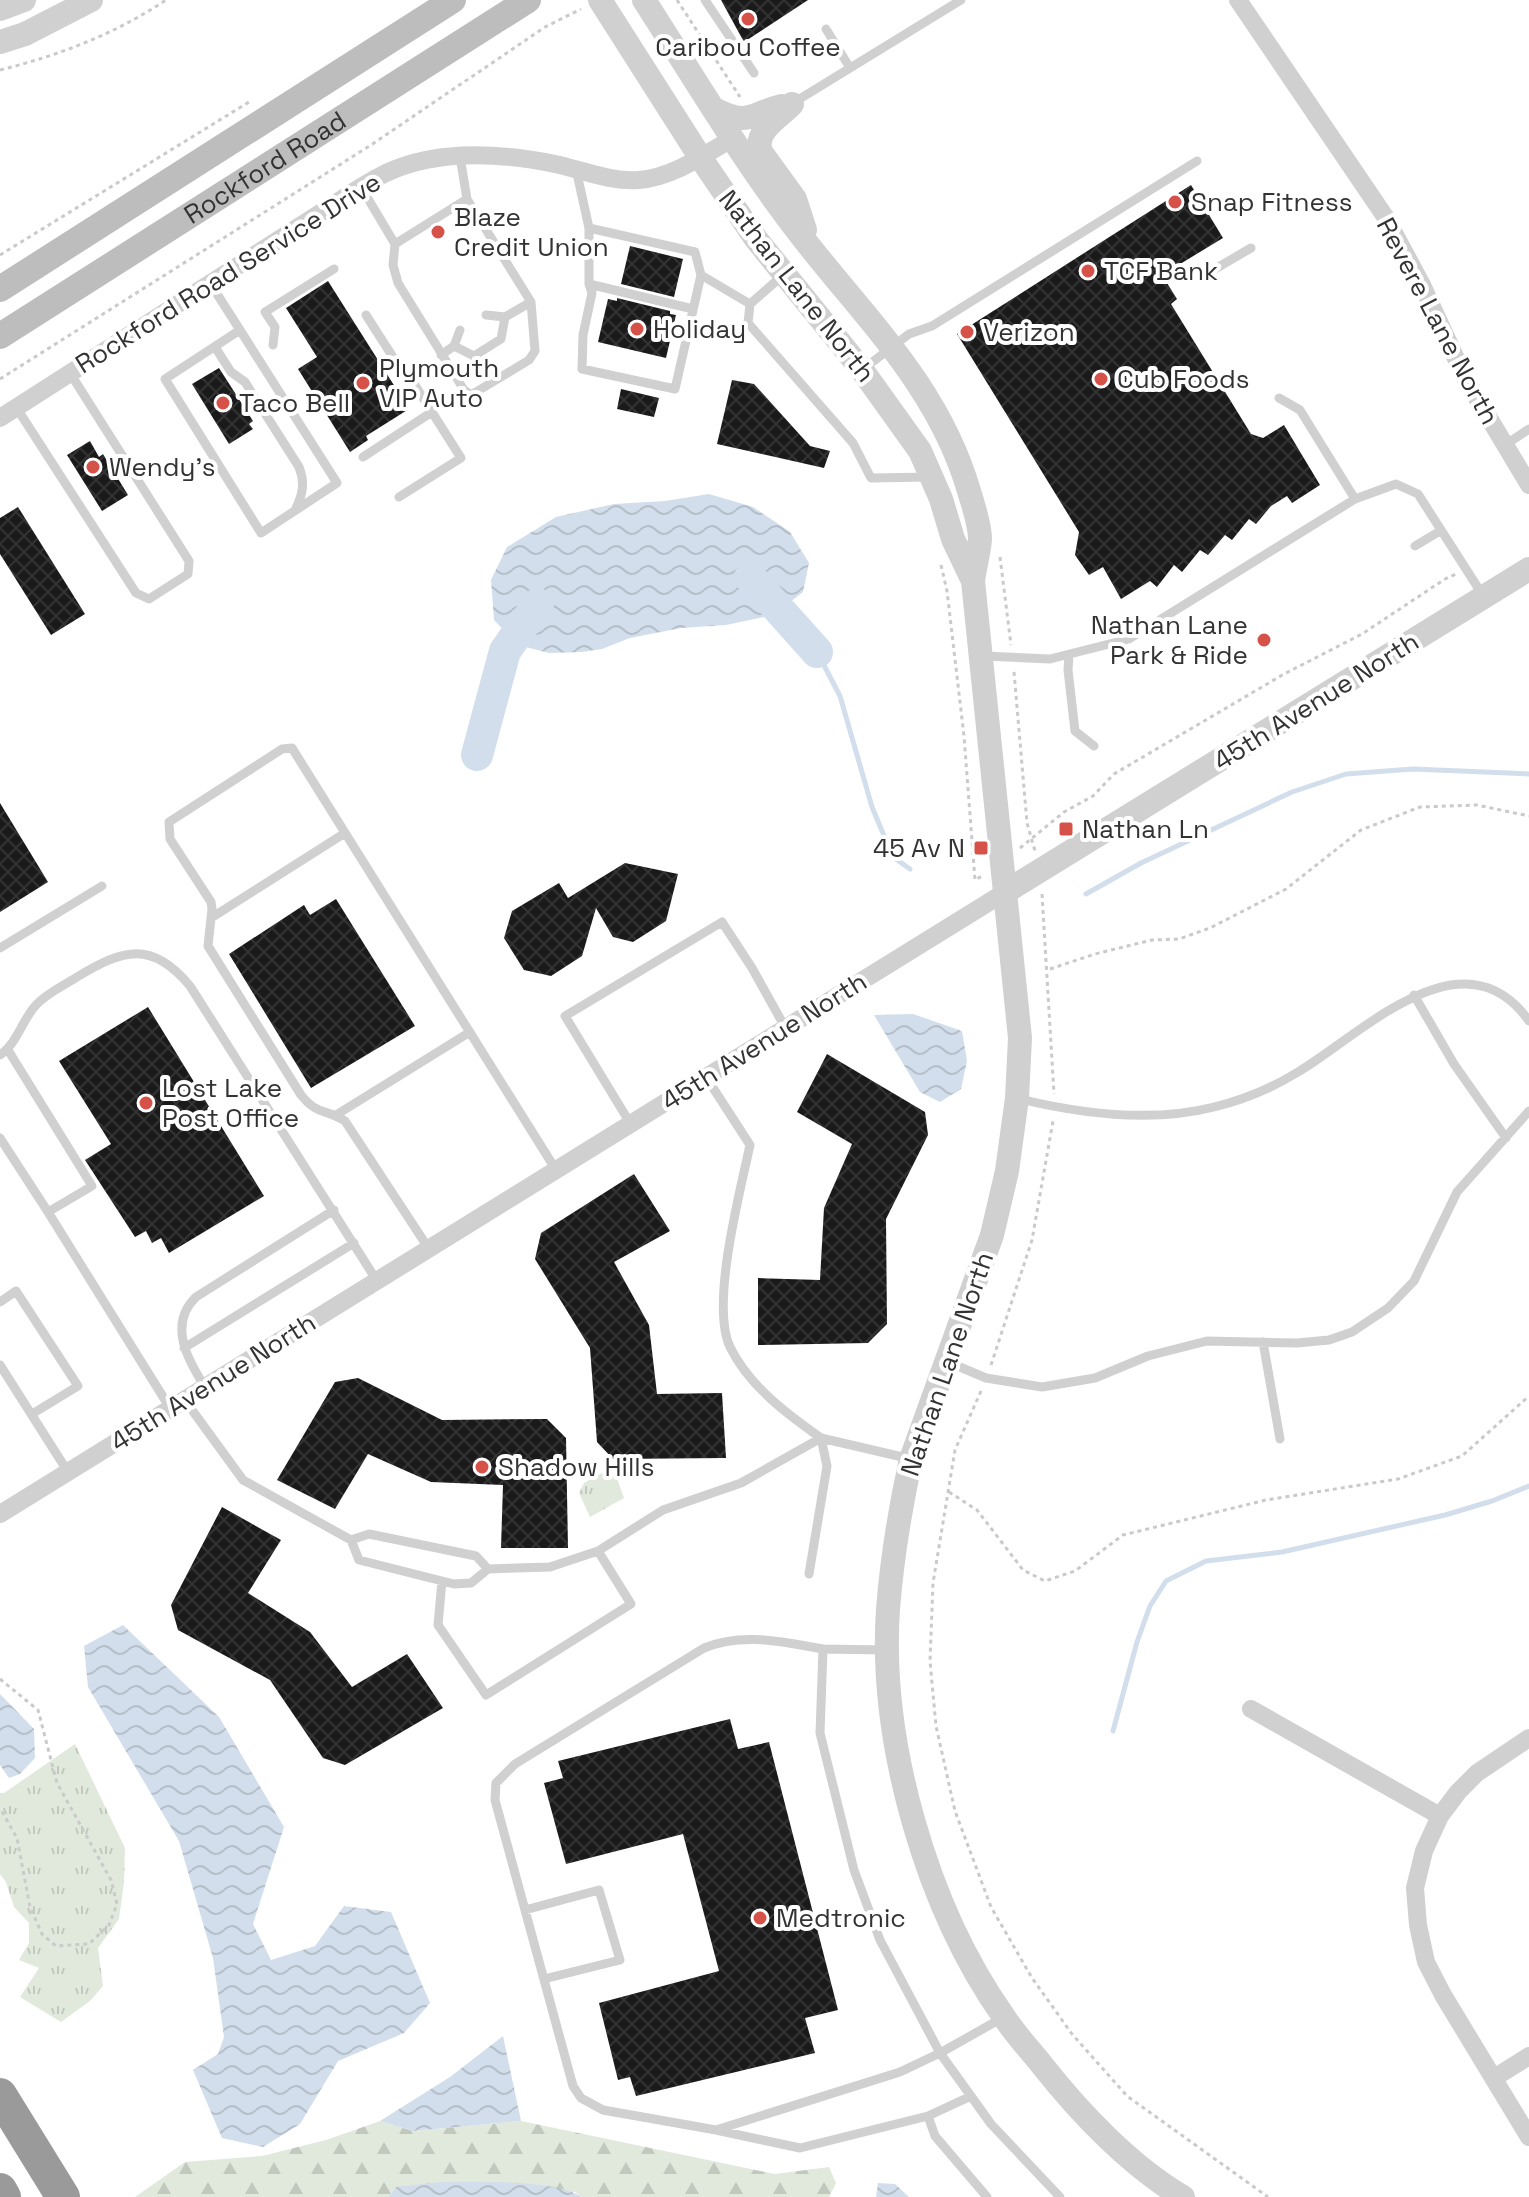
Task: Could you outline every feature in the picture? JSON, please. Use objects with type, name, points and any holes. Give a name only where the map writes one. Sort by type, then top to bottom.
[{"type":"highway","points":[[0,2095],[63,2197]]},
{"type":"highway","points":[[0,2190],[4,2197]]},
{"type":"main road","name":"Rockford Road","points":[[0,289],[453,0]]},
{"type":"main road","name":"Rockford Road","points":[[0,336],[528,0]]},
{"type":"street","points":[[0,9],[24,0]]},
{"type":"street","points":[[0,42],[25,34],[91,0]]},
{"type":"street","name":"Nathan Lane North","points":[[644,0],[733,138],[812,250],[893,346],[923,389],[945,427],[963,469],[980,537],[973,581],[1020,1038],[1017,1098],[1007,1171],[992,1235],[911,1459],[896,1540],[888,1611],[888,1650],[899,1764],[917,1837],[942,1904],[974,1968],[1004,2017],[1061,2089],[1113,2142],[1183,2197]]},
{"type":"street","name":"Revere Lane North","points":[[1238,0],[1386,218],[1422,285],[1465,378],[1529,485]]},
{"type":"street","name":"Nathan Lane North","points":[[593,3],[784,275],[862,370],[920,451],[941,499],[953,539],[973,581]]},
{"type":"street","points":[[714,109],[732,118],[753,118],[768,110],[792,104]]},
{"type":"street","points":[[792,104],[762,131],[758,144],[795,199],[812,250]]},
{"type":"street","name":"Rockford Road Service Drive","points":[[8,412],[389,172],[414,164],[460,157],[496,156],[576,169],[622,181],[641,180],[662,176],[733,138]]},
{"type":"street","name":"45th Avenue North","points":[[0,1514],[1529,569]]},
{"type":"street","points":[[1251,1709],[1440,1816]]},
{"type":"street","points":[[1529,1738],[1477,1773],[1458,1792],[1440,1816],[1424,1851],[1415,1888],[1418,1925],[1426,1962],[1529,2137]]},
{"type":"street","points":[[1494,2078],[1529,2056]]},
{"type":"lane","points":[[705,0],[754,73]]},
{"type":"lane","points":[[714,0],[715,15]]},
{"type":"lane","points":[[792,104],[961,0]]},
{"type":"lane","points":[[826,29],[850,68]]},
{"type":"lane","points":[[361,187],[395,244],[393,265],[398,283],[441,355],[464,390],[471,395],[529,360],[535,351],[531,302],[467,199],[460,157]]},
{"type":"lane","points":[[862,370],[909,334],[932,326],[1197,161]]},
{"type":"lane","points":[[576,169],[589,228],[589,284],[592,293],[583,335],[582,369],[675,389],[701,275],[695,252],[589,228]]},
{"type":"lane","points":[[395,244],[467,199]]},
{"type":"lane","points":[[1203,276],[1251,248]]},
{"type":"lane","points":[[273,345],[275,327],[265,312],[334,269]]},
{"type":"lane","points":[[701,275],[750,304]]},
{"type":"lane","points":[[784,275],[750,304],[748,323],[853,443],[871,478],[931,477]]},
{"type":"lane","points":[[210,283],[240,330],[337,483],[261,533],[165,379],[240,330]]},
{"type":"lane","points":[[589,284],[693,309]]},
{"type":"lane","points":[[488,320],[505,317],[531,302]]},
{"type":"lane","points":[[366,315],[461,458],[399,497]]},
{"type":"lane","points":[[454,346],[474,356],[501,339],[505,317]]},
{"type":"lane","points":[[441,355],[463,335]]},
{"type":"lane","points":[[215,347],[231,372],[245,382],[299,467],[303,490],[295,511]]},
{"type":"lane","points":[[8,412],[136,593],[149,599],[188,574],[189,561],[70,373]]},
{"type":"lane","points":[[1279,398],[1300,410],[1355,499]]},
{"type":"lane","points":[[363,457],[432,412]]},
{"type":"lane","points":[[1504,446],[1529,429]]},
{"type":"lane","points":[[982,656],[1050,659],[1129,639],[1355,499],[1396,484],[1418,494],[1484,597]]},
{"type":"lane","points":[[1415,546],[1440,531]]},
{"type":"lane","points":[[1069,655],[1075,731],[1094,746]]},
{"type":"lane","points":[[429,1249],[345,1121],[314,1109],[293,1082],[208,946],[211,902],[170,839],[169,822],[282,749],[292,748],[556,1170]]},
{"type":"lane","points":[[211,918],[345,833]]},
{"type":"lane","points":[[0,948],[102,886]]},
{"type":"lane","points":[[630,1123],[565,1016],[722,922],[786,1029]]},
{"type":"lane","points":[[48,1212],[92,1186],[4,1053],[42,999],[106,959],[136,953],[175,967],[190,986],[377,1281]]},
{"type":"lane","points":[[1017,1098],[1055,1107],[1158,1117],[1212,1108],[1256,1094],[1296,1073],[1414,995],[1459,981],[1485,986],[1507,998],[1529,1021]]},
{"type":"lane","points":[[1414,995],[1454,1064],[1506,1138]]},
{"type":"lane","points":[[336,1115],[470,1032]]},
{"type":"lane","points":[[706,1077],[750,1145],[733,1229],[722,1310],[729,1346],[753,1379],[785,1412],[821,1438],[911,1459]]},
{"type":"lane","points":[[946,1360],[986,1378],[1042,1387],[1095,1378],[1148,1356],[1207,1341],[1297,1343],[1329,1340],[1352,1332],[1388,1308],[1414,1281],[1457,1192],[1529,1111]]},
{"type":"lane","points":[[0,1138],[177,1404],[243,1480],[351,1540],[359,1560],[454,1584],[471,1583],[488,1569],[550,1567],[598,1551],[663,1510],[741,1483],[821,1438]]},
{"type":"lane","points":[[205,1387],[184,1348],[181,1330],[188,1305],[334,1210]]},
{"type":"lane","points":[[184,1348],[354,1243]]},
{"type":"lane","points":[[0,1302],[16,1291],[78,1386],[32,1414]]},
{"type":"lane","points":[[1263,1342],[1280,1439]]},
{"type":"lane","points":[[0,1365],[68,1472]]},
{"type":"lane","points":[[809,1574],[827,1466],[821,1438]]},
{"type":"lane","points":[[351,1540],[369,1534],[476,1556],[488,1569]]},
{"type":"lane","points":[[442,1581],[438,1625],[486,1695],[631,1604],[598,1551]]},
{"type":"lane","points":[[888,1650],[823,1649],[753,1638],[724,1639],[704,1648],[515,1764],[496,1783],[495,1800],[573,2086],[581,2098],[592,2106],[800,2148],[928,2116],[969,2097]]},
{"type":"lane","points":[[823,1649],[820,1733],[854,1870],[880,1940],[940,2053],[969,2097],[1022,2159],[1060,2197]]},
{"type":"lane","points":[[525,1910],[599,1890],[620,1960],[544,1979]]},
{"type":"lane","points":[[716,2130],[900,2072],[1004,2017]]},
{"type":"lane","points":[[928,2116],[935,2136],[987,2197]]},
{"type":"path","points":[[0,70],[84,45],[135,21],[166,0]]},
{"type":"path","points":[[677,0],[753,118]]},
{"type":"path","points":[[0,379],[371,145],[545,27],[593,3]]},
{"type":"path","points":[[0,255],[257,97]]},
{"type":"path","points":[[999,551],[1013,657],[1027,823],[1033,837],[1045,916],[1055,1107],[1032,1240],[986,1378],[955,1450],[933,1583],[930,1661],[936,1726],[955,1811],[991,1907],[1040,1989],[1072,2034],[1127,2096],[1268,2197]]},
{"type":"path","points":[[941,565],[947,591],[964,736],[975,880],[1003,862],[1064,812],[1093,796],[1114,774],[1284,674],[1362,634],[1445,579],[1466,570]]},
{"type":"path","points":[[1048,970],[1095,954],[1152,940],[1179,939],[1210,928],[1286,889],[1361,830],[1420,807],[1477,805],[1529,816]]},
{"type":"path","points":[[949,1492],[977,1510],[1023,1570],[1045,1581],[1075,1571],[1123,1535],[1266,1500],[1398,1479],[1462,1456],[1529,1396]]},
{"type":"path","points":[[0,1679],[38,1710],[57,1783],[111,1880],[117,1904],[109,1925],[89,1944],[56,1946],[42,1934],[30,1907],[17,1838],[0,1808]]},
{"type":"green space","points":[[602,1473],[616,1476],[624,1498],[590,1517],[579,1493],[584,1483]]},
{"type":"green space","points":[[75,1744],[125,1848],[124,1882],[119,1919],[98,1948],[103,1986],[90,2001],[61,2022],[20,1997],[39,1968],[19,1960],[29,1943],[29,1923],[14,1907],[0,1874],[0,1793]]},
{"type":"green space","points":[[380,2121],[413,2131],[521,2121],[775,2174],[829,2167],[836,2183],[829,2197],[582,2197],[575,2192],[396,2187],[388,2197],[135,2197],[185,2162],[262,2156],[326,2140]]},
{"type":"water","points":[[709,494],[753,507],[790,532],[809,563],[803,592],[773,615],[726,625],[681,628],[630,638],[602,649],[549,653],[518,645],[494,620],[491,580],[507,547],[556,517],[614,504]]},
{"type":"water","points":[[913,1014],[962,1031],[967,1061],[961,1089],[940,1102],[920,1092],[874,1015]]},
{"type":"water","points":[[123,1625],[219,1717],[284,1827],[253,1924],[271,1960],[315,1946],[344,1906],[391,1912],[430,2003],[404,2033],[338,2061],[300,2124],[263,2147],[222,2138],[193,2070],[218,2054],[224,2037],[213,1958],[179,1841],[88,1687],[84,1646]]},
{"type":"water","points":[[0,1694],[34,1729],[35,1758],[20,1774],[9,1778],[0,1765]]},
{"type":"water","points":[[503,2036],[521,2121],[413,2131],[380,2121],[450,2077]]},
{"type":"water","points":[[441,2182],[534,2184],[570,2191],[582,2197],[388,2197],[396,2187]]},
{"type":"water","points":[[878,2183],[895,2184],[909,2197],[876,2197]]},
{"type":"building","points":[[721,0],[808,0],[744,42]]},
{"type":"building","name":"Cub Foods","points":[[1191,185],[1223,238],[1162,275],[1177,299],[1171,304],[1251,434],[1263,438],[1284,425],[1320,485],[1292,503],[1287,496],[1271,506],[1256,524],[1249,519],[1232,540],[1225,535],[1208,555],[1200,550],[1182,572],[1174,565],[1157,587],[1150,581],[1121,599],[1103,567],[1089,575],[1075,555],[1079,532],[957,334]]},
{"type":"building","name":"Holiday","points":[[630,246],[683,259],[674,297],[621,284]]},
{"type":"building","points":[[328,281],[409,409],[366,436],[368,440],[350,452],[298,369],[317,357],[286,308]]},
{"type":"building","name":"Holiday","points":[[617,298],[676,315],[666,358],[598,342],[608,299],[617,301]]},
{"type":"building","name":"Taco Bell","points":[[219,368],[253,421],[249,424],[253,429],[229,444],[192,384]]},
{"type":"building","points":[[732,380],[754,384],[810,446],[830,451],[824,468],[717,444]]},
{"type":"building","points":[[621,389],[659,398],[654,417],[617,409]]},
{"type":"building","name":"Wendy's","points":[[90,441],[99,457],[103,454],[128,495],[102,511],[67,455]]},
{"type":"building","points":[[18,507],[85,614],[51,635],[0,554],[0,518]]},
{"type":"building","points":[[0,803],[48,882],[0,912]]},
{"type":"building","points":[[625,863],[678,874],[666,921],[633,942],[613,937],[596,908],[582,956],[551,976],[524,970],[504,938],[512,911],[559,883],[568,898]]},
{"type":"building","points":[[336,899],[415,1026],[311,1088],[229,954],[304,905],[310,915]]},
{"type":"building","name":"Lost Lake Post Office","points":[[148,1007],[264,1196],[169,1253],[161,1238],[152,1243],[146,1231],[135,1237],[85,1160],[111,1144],[59,1061]]},
{"type":"building","points":[[827,1054],[925,1112],[928,1135],[886,1219],[887,1324],[868,1343],[758,1345],[758,1278],[820,1280],[824,1208],[852,1144],[797,1112]]},
{"type":"building","name":"Shadow Hills","points":[[634,1174],[670,1231],[614,1262],[649,1325],[657,1394],[722,1393],[726,1458],[613,1459],[597,1442],[590,1348],[535,1259],[541,1233]]},
{"type":"building","name":"Shadow Hills","points":[[358,1378],[442,1420],[547,1419],[566,1438],[568,1548],[501,1548],[503,1485],[431,1482],[368,1454],[335,1509],[277,1480],[335,1382]]},
{"type":"building","points":[[222,1507],[281,1540],[248,1593],[310,1632],[352,1687],[407,1654],[443,1708],[345,1765],[323,1758],[270,1680],[178,1630],[171,1605]]},
{"type":"building","name":"Medtronic","points":[[730,1719],[738,1749],[769,1742],[838,2010],[805,2018],[815,2053],[636,2096],[630,2077],[618,2080],[599,2003],[719,1971],[683,1834],[566,1864],[544,1783],[563,1778],[558,1761]]},
{"type":"waterway","points":[[750,577],[817,652]]},
{"type":"waterway","points":[[477,755],[505,651],[538,604]]},
{"type":"waterway","points":[[817,652],[840,696],[872,807],[893,857],[910,869]]},
{"type":"waterway","points":[[1086,894],[1141,863],[1292,792],[1346,774],[1413,769],[1529,774]]},
{"type":"waterway","points":[[1113,1731],[1137,1642],[1150,1606],[1166,1581],[1206,1561],[1282,1552],[1445,1515],[1529,1486]]},
{"type":"place","name":"Caribou Coffee","points":[[748,19]]},
{"type":"place","name":"Snap Fitness","points":[[1175,202]]},
{"type":"place","name":"Blaze Credit Union","points":[[438,232]]},
{"type":"place","name":"TCF Bank","points":[[1088,271]]},
{"type":"place","name":"Holiday","points":[[637,329]]},
{"type":"place","name":"Verizon","points":[[967,332]]},
{"type":"place","name":"Cub Foods","points":[[1101,379]]},
{"type":"place","name":"Plymouth VIP Auto","points":[[363,383]]},
{"type":"place","name":"Taco Bell","points":[[223,403]]},
{"type":"place","name":"Wendy's","points":[[93,467]]},
{"type":"place","name":"Nathan Lane Park & Ride","points":[[1264,640]]},
{"type":"place","name":"Nathan Ln","points":[[1066,829]]},
{"type":"place","name":"45 Av N","points":[[981,848]]},
{"type":"place","name":"Lost Lake Post Office","points":[[146,1103]]},
{"type":"place","name":"Shadow Hills","points":[[482,1467]]},
{"type":"place","name":"Medtronic","points":[[760,1918]]}]
